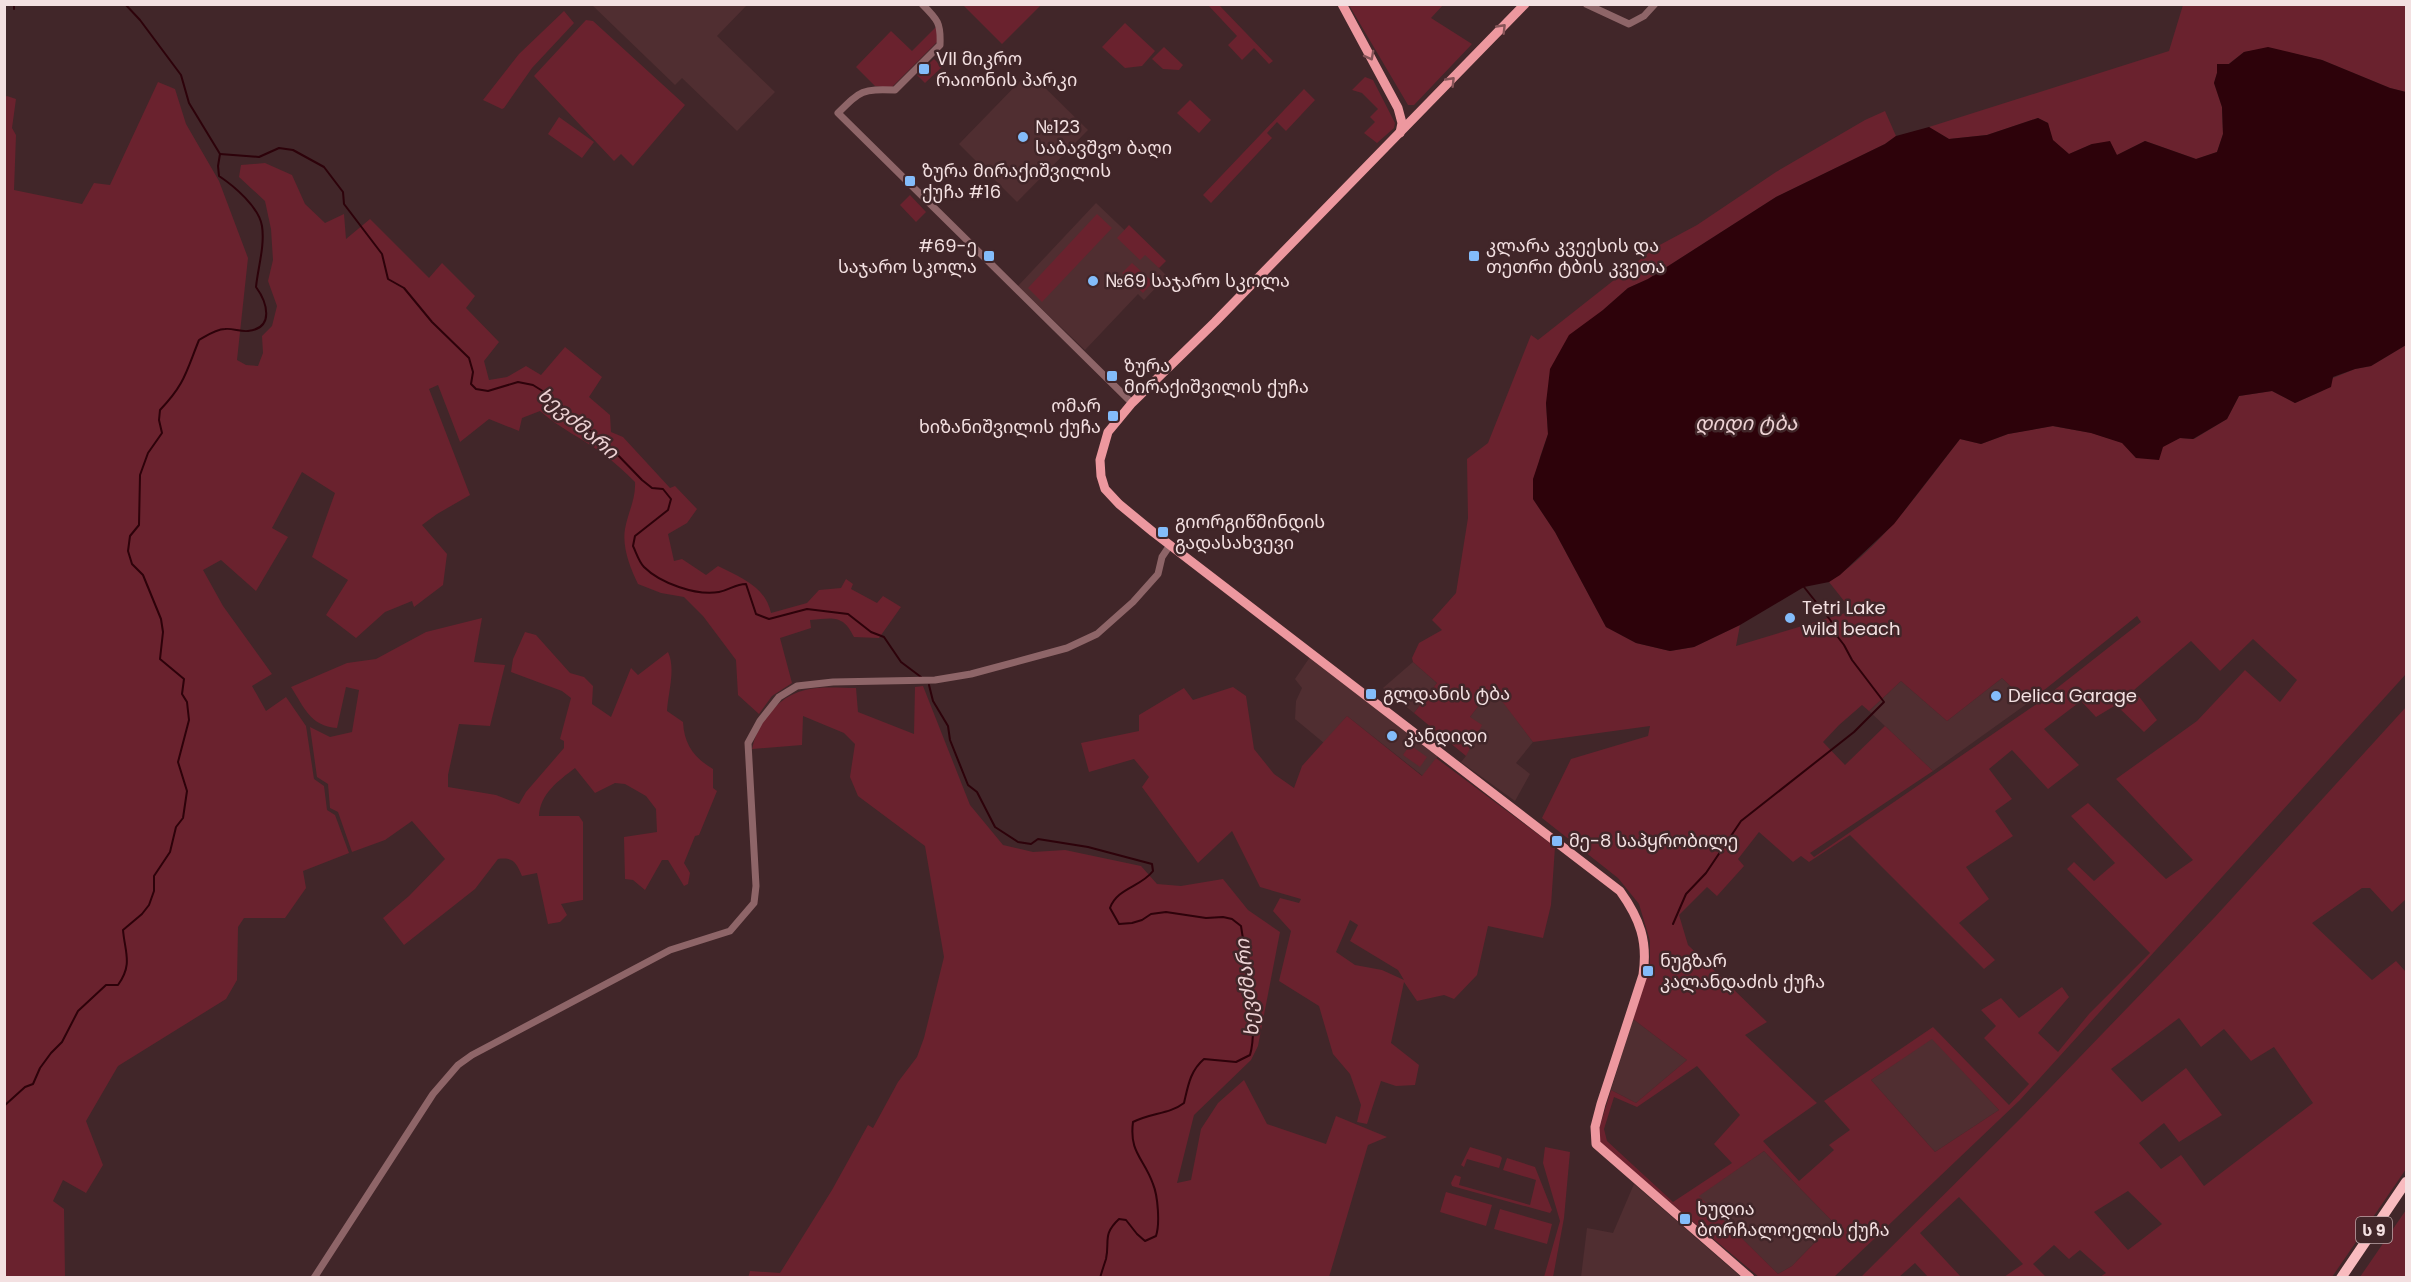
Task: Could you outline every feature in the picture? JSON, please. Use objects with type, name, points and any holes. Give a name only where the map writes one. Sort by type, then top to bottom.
[{"type":"highway","name":"ს 9","points":[[2341,1278],[2406,1182]]},
{"type":"main road","points":[[1342,4],[1398,108],[1402,123],[1400,133]]},
{"type":"main road","points":[[1525,4],[1215,322],[1132,403],[1108,432],[1100,460],[1101,476],[1105,489],[1119,504],[1170,545],[1620,891],[1634,911],[1642,933],[1646,955],[1642,975],[1595,1126],[1596,1144],[1750,1278]]},
{"type":"main road","points":[[1398,108],[1408,114],[1422,110]]},
{"type":"street","points":[[922,4],[937,19],[941,30],[940,45],[895,90],[869,90],[859,93],[838,113],[1132,403]]},
{"type":"street","points":[[1586,4],[1629,24],[1644,16],[1655,4]]},
{"type":"street","points":[[314,1278],[427,1102],[458,1065],[670,950],[730,932],[754,903],[756,886],[748,743],[760,721],[779,697],[797,686],[833,682],[935,680],[971,674],[1067,648],[1097,634],[1133,602],[1158,574],[1162,557],[1170,545]]},
{"type":"shaded area","points":[[592,5],[747,5],[717,36],[775,92],[737,131],[682,78],[675,85]]},
{"type":"shaded area","points":[[963,5],[1041,5],[1002,44]]},
{"type":"shaded area","points":[[1208,5],[1219,5],[1273,61],[1269,64],[1254,48],[1242,60],[1228,45],[1237,36]]},
{"type":"shaded area","points":[[1349,5],[1443,5],[1431,18],[1472,44],[1414,105],[1408,105]]},
{"type":"shaded area","points":[[2183,5],[2406,5],[2406,92],[2390,88],[2322,60],[2268,48],[2244,52],[2217,73],[2214,83],[2222,107],[2223,134],[2217,152],[2196,159],[2145,141],[2117,155],[2092,144],[2069,154],[2052,140],[2048,123],[2038,118],[1987,135],[1949,139],[1929,127],[2169,51]]},
{"type":"shaded area","points":[[564,11],[574,23],[532,68],[504,108],[483,100],[519,54]]},
{"type":"shaded area","points":[[586,20],[593,21],[685,105],[633,166],[621,154],[614,161],[534,76]]},
{"type":"shaded area","points":[[1125,23],[1155,51],[1142,66],[1125,68],[1102,47]]},
{"type":"shaded area","points":[[936,27],[938,41],[891,88],[875,86],[856,67],[891,31],[912,51]]},
{"type":"shaded area","points":[[1164,47],[1183,65],[1179,70],[1163,69],[1152,59]]},
{"type":"shaded area","points":[[934,59],[942,67],[925,83],[917,75]]},
{"type":"shaded area","name":"№123 საბავშვო ბაღი","points":[[1029,72],[1088,130],[1017,202],[959,144]]},
{"type":"shaded area","points":[[1365,77],[1373,80],[1395,123],[1394,128],[1377,143],[1364,133],[1375,122],[1370,117],[1378,109],[1362,93],[1352,90]]},
{"type":"shaded area","points":[[158,82],[175,89],[186,124],[219,181],[248,258],[237,360],[246,365],[258,366],[263,353],[262,336],[272,326],[277,306],[268,281],[273,260],[271,229],[265,201],[239,177],[241,165],[265,163],[292,175],[305,204],[325,223],[344,214],[346,239],[370,219],[429,278],[442,263],[475,296],[466,308],[499,342],[484,361],[489,380],[507,377],[526,366],[541,375],[565,347],[602,377],[589,397],[610,415],[611,432],[623,437],[670,488],[675,486],[697,509],[687,523],[668,534],[674,561],[682,559],[706,575],[718,566],[735,575],[758,589],[771,613],[807,603],[819,590],[841,588],[846,579],[853,584],[851,589],[877,603],[883,596],[901,607],[879,638],[854,637],[846,624],[831,618],[810,620],[811,628],[780,638],[792,683],[772,696],[759,714],[738,695],[736,660],[703,616],[684,597],[661,593],[638,584],[627,557],[624,536],[635,482],[603,454],[540,411],[522,418],[519,431],[489,419],[460,442],[438,385],[429,389],[470,495],[422,525],[447,554],[443,585],[414,607],[412,601],[385,612],[356,638],[326,615],[348,580],[312,557],[335,493],[302,472],[272,528],[288,537],[256,591],[221,560],[203,570],[223,606],[272,674],[252,686],[266,711],[286,697],[306,726],[314,779],[324,786],[327,810],[335,815],[349,853],[303,871],[306,888],[285,918],[244,918],[238,927],[237,980],[226,999],[118,1066],[86,1121],[103,1165],[86,1193],[63,1180],[53,1201],[64,1209],[65,1277],[5,1277],[5,97],[16,99],[12,128],[16,135],[14,190],[82,204],[94,183],[110,185]]},
{"type":"shaded area","points":[[1304,89],[1315,100],[1286,131],[1277,122],[1267,133],[1272,138],[1211,203],[1203,195]]},
{"type":"shaded area","points":[[1190,100],[1211,120],[1199,133],[1177,113]]},
{"type":"shaded area","points":[[1885,111],[1896,136],[1885,144],[1776,197],[1648,279],[1628,288],[1603,310],[1546,403],[1548,434],[1540,457],[1533,499],[1555,532],[1606,627],[1636,643],[1670,651],[1694,647],[1740,625],[1736,646],[1852,611],[1829,582],[1848,568],[1883,535],[1916,497],[1960,439],[1981,444],[2008,434],[2052,426],[2092,433],[2123,443],[2136,458],[2180,438],[2194,439],[2227,419],[2239,396],[2272,391],[2295,403],[2322,391],[2333,378],[2355,369],[2371,366],[2406,345],[2406,674],[2020,1100],[1834,1277],[1759,1277],[1599,1143],[1598,1132],[1611,1090],[1636,1103],[1687,1060],[1633,1019],[1650,966],[1650,941],[1639,904],[1618,878],[1542,818],[1571,759],[1648,736],[1650,726],[1533,742],[1492,688],[1470,717],[1482,725],[1466,756],[1414,713],[1437,683],[1413,662],[1412,658],[1419,643],[1442,630],[1432,620],[1456,593],[1468,518],[1467,459],[1488,443],[1531,335],[1538,340],[1656,247],[1697,225],[1776,172],[1865,120]],"holes":[[[2137,616],[2141,622],[2038,703],[1814,857],[1810,853],[1933,771],[1885,726],[1845,765],[1823,742],[1862,705],[1869,711],[1901,681],[1947,721],[2002,678],[2028,703]],[[2253,639],[2297,680],[2280,702],[2245,670],[2197,721],[2116,779],[2193,860],[2166,879],[2088,803],[2071,816],[2115,863],[2094,881],[2074,862],[2067,869],[2150,953],[2089,1014],[2058,1052],[2038,1033],[2069,997],[2062,987],[2019,1018],[2001,998],[1981,1010],[1996,1026],[1984,1038],[2029,1084],[2009,1105],[1933,1027],[1824,1101],[1850,1130],[1829,1145],[1834,1150],[1799,1181],[1763,1141],[1817,1103],[1745,1035],[1767,1022],[1688,945],[1679,915],[1707,887],[1717,896],[1744,866],[1738,859],[1759,832],[1793,862],[1801,856],[1809,862],[1850,835],[1984,969],[1995,960],[1959,923],[1989,899],[1966,867],[2013,836],[1995,811],[2012,799],[1989,769],[2012,750],[2048,789],[2079,765],[2044,729],[2081,701],[2096,717],[2116,705],[2144,732],[2157,720],[2134,690],[2191,641],[2220,671]],[[1932,1039],[1999,1110],[1935,1152],[1871,1080]],[[1697,1066],[1740,1115],[1714,1144],[1732,1163],[1673,1202],[1607,1141],[1604,1129],[1614,1097],[1637,1107]],[[1764,1151],[1834,1223],[1792,1266],[1778,1274],[1699,1196]]]},
{"type":"shaded area","points":[[559,117],[594,142],[582,158],[548,134]]},
{"type":"shaded area","points":[[910,195],[926,212],[916,222],[900,205]]},
{"type":"shaded area","name":"№69 საჯარო სკოლა","points":[[1096,203],[1160,264],[1158,267],[1167,276],[1144,300],[1138,294],[1085,350],[1018,286]]},
{"type":"shaded area","points":[[1097,214],[1112,228],[1042,302],[1028,288]]},
{"type":"shaded area","points":[[1129,225],[1166,261],[1159,268],[1145,255],[1140,260],[1117,238]]},
{"type":"shaded area","points":[[1132,263],[1153,282],[1143,293],[1122,273]]},
{"type":"shaded area","points":[[482,618],[474,662],[505,665],[490,726],[459,724],[448,775],[448,787],[496,795],[519,804],[526,792],[564,748],[564,741],[560,739],[571,698],[562,691],[511,672],[513,659],[525,632],[536,635],[570,673],[584,677],[593,686],[592,704],[611,717],[631,668],[638,675],[668,652],[671,673],[667,711],[683,722],[685,737],[691,750],[713,769],[713,788],[717,791],[699,835],[695,836],[684,863],[690,873],[688,884],[684,886],[668,860],[662,860],[645,890],[633,880],[625,879],[624,837],[657,832],[656,809],[646,796],[625,784],[615,783],[595,793],[575,768],[556,783],[546,795],[539,816],[579,816],[583,822],[583,900],[561,904],[567,915],[560,922],[548,924],[537,873],[522,876],[518,867],[507,859],[498,859],[475,889],[404,945],[383,918],[409,896],[445,859],[412,821],[385,840],[352,852],[338,812],[330,808],[328,784],[317,777],[310,727],[330,737],[352,732],[359,690],[346,687],[337,728],[320,724],[314,719],[291,687],[347,663],[376,659],[426,632]]},
{"type":"shaded area","points":[[1310,657],[1438,756],[1423,776],[1347,716],[1324,743],[1295,719],[1296,701],[1302,688],[1295,679]]},
{"type":"shaded area","points":[[1413,662],[1437,683],[1414,713],[1383,688]]},
{"type":"shaded area","points":[[2002,678],[2028,703],[1933,771],[1869,711],[1901,681],[1947,721]]},
{"type":"shaded area","points":[[923,686],[970,805],[1003,845],[1033,852],[1065,850],[1141,866],[1157,884],[1181,886],[1223,879],[1248,910],[1280,932],[1258,1046],[1251,1060],[1194,1115],[1177,1183],[1191,1180],[1201,1129],[1218,1103],[1244,1080],[1267,1124],[1326,1144],[1336,1116],[1387,1137],[1368,1145],[1329,1277],[748,1278],[750,1271],[780,1273],[832,1190],[868,1125],[873,1128],[898,1082],[917,1057],[924,1038],[944,957],[925,846],[858,796],[850,777],[855,744],[844,733],[803,716],[802,745],[752,749],[759,730],[770,712],[786,698],[811,689],[856,688],[858,712],[914,734],[915,687]]},
{"type":"shaded area","points":[[1233,687],[1246,696],[1254,749],[1274,774],[1294,788],[1302,766],[1347,716],[1422,776],[1436,758],[1555,847],[1551,905],[1543,938],[1488,926],[1477,975],[1454,999],[1444,995],[1417,1001],[1404,982],[1391,1043],[1419,1065],[1415,1085],[1396,1086],[1381,1081],[1367,1124],[1357,1122],[1361,1105],[1350,1074],[1333,1054],[1319,1006],[1279,981],[1291,931],[1273,911],[1280,898],[1299,903],[1301,899],[1260,887],[1232,831],[1198,863],[1142,787],[1149,777],[1134,759],[1089,772],[1081,743],[1139,731],[1139,715],[1184,688],[1193,700]],"holes":[[[1350,920],[1358,925],[1350,941],[1398,970],[1404,980],[1382,970],[1355,965],[1336,952]]]},
{"type":"shaded area","points":[[1492,687],[1533,742],[1516,763],[1530,774],[1515,801],[1461,762],[1466,756],[1470,717]]},
{"type":"shaded area","points":[[2406,707],[2406,899],[2392,912],[2370,888],[2362,888],[2312,923],[2372,980],[2396,961],[2406,972],[2406,1169],[2332,1277],[2100,1277],[2106,1273],[2080,1250],[2069,1259],[2054,1245],[2033,1264],[2046,1277],[2004,1277],[2023,1264],[1959,1197],[1920,1233],[1961,1277],[1928,1277],[1915,1263],[1899,1277],[1861,1277],[2022,1117],[2214,918]],"holes":[[[2179,1018],[2201,1047],[2224,1029],[2251,1061],[2274,1047],[2313,1103],[2204,1186],[2181,1155],[2161,1169],[2139,1143],[2164,1123],[2179,1142],[2222,1115],[2186,1068],[2142,1102],[2111,1069]],[[2128,1191],[2162,1224],[2128,1250],[2094,1212]]]},
{"type":"shaded area","points":[[1410,745],[1427,757],[1420,767],[1403,755]]},
{"type":"shaded area","points":[[1633,1019],[1687,1060],[1636,1103],[1611,1090]]},
{"type":"shaded area","points":[[1932,1038],[1999,1110],[1935,1152],[1871,1080]]},
{"type":"shaded area","points":[[1470,1147],[1500,1156],[1502,1158],[1499,1168],[1467,1159],[1464,1167],[1461,1165]]},
{"type":"shaded area","points":[[1545,1147],[1570,1152],[1564,1218],[1553,1277],[1544,1277],[1560,1221],[1543,1163]]},
{"type":"shaded area","points":[[1764,1151],[1834,1223],[1792,1266],[1778,1274],[1698,1196]]},
{"type":"shaded area","points":[[1507,1158],[1535,1167],[1552,1210],[1550,1213],[1452,1186],[1455,1175],[1461,1177],[1459,1185],[1530,1205],[1536,1180],[1503,1170]]},
{"type":"shaded area","points":[[1634,1184],[1741,1277],[1581,1277],[1587,1228],[1613,1233]]},
{"type":"shaded area","points":[[1446,1192],[1492,1205],[1486,1226],[1440,1212]]},
{"type":"shaded area","points":[[1500,1209],[1552,1224],[1547,1244],[1494,1229]]},
{"type":"shaded area","points":[[2406,1210],[2406,1277],[2360,1277]]},
{"type":"water","name":"დიდი ტბა","points":[[2268,47],[2322,60],[2390,88],[2406,92],[2406,345],[2371,366],[2333,377],[2331,387],[2295,403],[2272,391],[2239,396],[2227,419],[2193,439],[2180,438],[2163,447],[2159,460],[2136,458],[2122,443],[2091,433],[2053,426],[2008,434],[1981,444],[1960,439],[1894,524],[1840,575],[1829,582],[1804,587],[1740,625],[1694,647],[1670,651],[1636,643],[1606,627],[1555,532],[1533,499],[1533,479],[1548,434],[1546,403],[1550,369],[1569,335],[1628,288],[1648,279],[1776,197],[1885,144],[1896,136],[1929,127],[1949,139],[1987,135],[2038,118],[2048,123],[2053,140],[2069,154],[2092,144],[2110,141],[2117,155],[2145,141],[2196,159],[2217,152],[2223,134],[2222,107],[2214,83],[2217,64],[2229,64],[2244,52]]},
{"type":"waterway","points":[[14,4],[14,9]]},
{"type":"waterway","name":"ხევძმარი","points":[[125,4],[140,20],[181,75],[189,103],[220,154]]},
{"type":"waterway","name":"ხევძმარი","points":[[220,154],[259,157],[279,148],[293,150],[324,167],[343,192],[344,204],[382,254],[388,279],[404,288],[432,322],[469,358],[473,372],[471,384],[476,389],[488,391],[518,382],[533,385],[549,395],[612,449],[642,480],[652,488],[663,489],[671,499],[668,510],[635,536],[633,546],[642,565],[651,573],[679,587],[700,592],[719,592],[746,584],[756,614],[769,619],[807,609],[848,614],[871,632],[884,637],[901,662],[921,677]]},
{"type":"waterway","points":[[4,1106],[25,1087],[33,1084],[40,1068],[62,1042],[78,1011],[106,985],[118,985],[123,978],[127,964],[123,930],[149,905],[154,891],[154,876],[170,852],[176,827],[183,818],[187,791],[178,762],[189,720],[187,702],[182,694],[184,679],[160,659],[163,632],[161,619],[143,575],[132,564],[128,551],[130,536],[139,525],[140,475],[148,453],[162,433],[159,420],[160,410],[180,385],[199,340],[222,329],[245,331],[257,329],[265,320],[265,307],[256,287],[262,249],[262,226],[251,204],[219,176],[220,154]]},
{"type":"waterway","points":[[1673,924],[1686,894],[1706,873],[1741,821],[1854,732],[1884,702],[1852,660],[1834,632],[1831,621],[1804,587]]},
{"type":"waterway","name":"ხევძმარი","points":[[929,685],[933,701],[948,726],[950,740],[968,785],[977,792],[995,827],[1018,842],[1031,844],[1038,839],[1088,847],[1152,864],[1153,871],[1148,876],[1113,901],[1110,908],[1119,924],[1132,923],[1151,914],[1166,912],[1206,918],[1223,917],[1232,919],[1241,926],[1252,1010],[1250,1055],[1236,1062],[1204,1059],[1193,1074],[1184,1103],[1133,1122],[1135,1148],[1155,1189],[1158,1217],[1156,1236],[1145,1241],[1126,1220],[1119,1219],[1108,1234],[1106,1259],[1100,1278]]},
{"type":"place","name":"VII მიკრო რაიონის პარკი","points":[[924,69]]},
{"type":"place","name":"№123 საბავშვო ბაღი","points":[[1023,137]]},
{"type":"place","name":"ზურა მირაქიშვილის ქუჩა #16","points":[[910,181]]},
{"type":"place","name":"#69-ე საჯარო სკოლა","points":[[989,256]]},
{"type":"place","name":"კლარა კვეესის და თეთრი ტბის კვეთა","points":[[1474,256]]},
{"type":"place","name":"№69 საჯარო სკოლა","points":[[1093,281]]},
{"type":"place","name":"ზურა მირაქიშვილის ქუჩა","points":[[1112,376]]},
{"type":"place","name":"ომარ ხიზანიშვილის ქუჩა","points":[[1113,416]]},
{"type":"place","name":"გიორგიწმინდის გადასახვევი","points":[[1163,532]]},
{"type":"place","name":"Tetri Lake wild beach","points":[[1790,618]]},
{"type":"place","name":"გლდანის ტბა","points":[[1371,694]]},
{"type":"place","name":"Delica Garage","points":[[1996,696]]},
{"type":"place","name":"კანდიდი","points":[[1392,736]]},
{"type":"place","name":"მე-8 საპყრობილე","points":[[1557,841]]},
{"type":"place","name":"ნუგზარ კალანდაძის ქუჩა","points":[[1648,971]]},
{"type":"place","name":"ხუდია ბორჩალოელის ქუჩა","points":[[1685,1219]]}]
